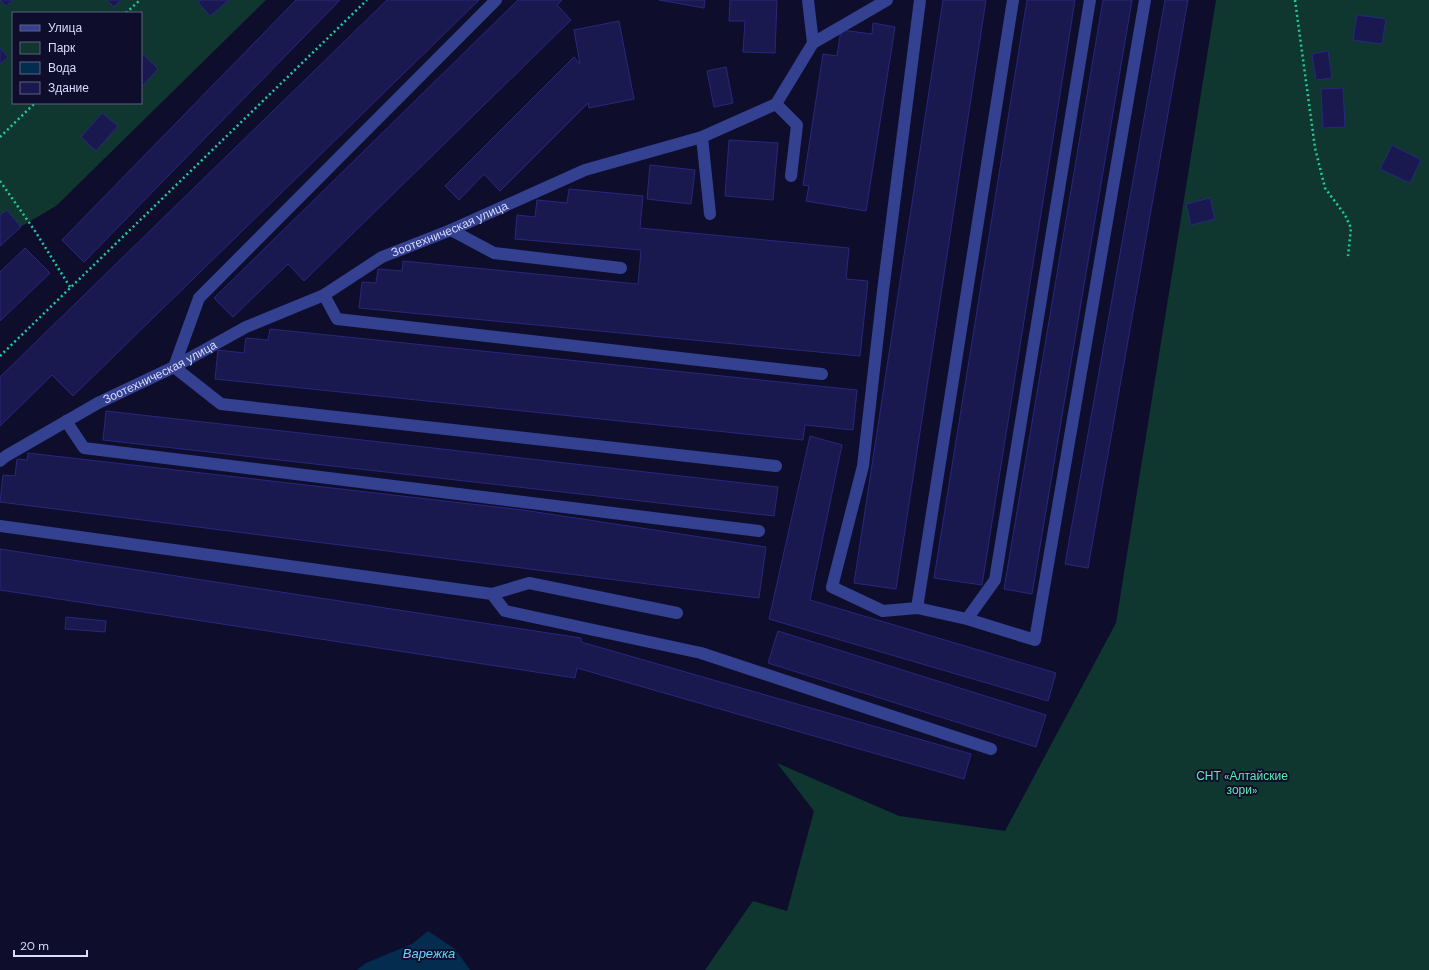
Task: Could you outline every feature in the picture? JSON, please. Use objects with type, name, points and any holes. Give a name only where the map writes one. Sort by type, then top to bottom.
[{"type":"street","points":[[496,0],[200,298],[174,367],[221,404],[776,466]]},
{"type":"street","points":[[808,0],[813,43]]},
{"type":"street","points":[[791,176],[797,125],[776,104],[813,43],[887,0]]},
{"type":"street","points":[[920,0],[883,291],[863,466],[832,587],[883,611],[917,608],[968,619],[1035,640],[1145,0]]},
{"type":"street","points":[[917,608],[1013,0]]},
{"type":"street","points":[[968,619],[995,580],[1090,0]]},
{"type":"street","name":"Зоотехническая улица","points":[[0,461],[6,456],[98,403],[174,367],[246,327],[324,295],[382,257],[451,230],[585,170],[702,137],[776,104]]},
{"type":"street","points":[[702,137],[710,214]]},
{"type":"street","points":[[451,230],[494,253],[621,268]]},
{"type":"street","points":[[324,295],[337,319],[822,374]]},
{"type":"street","points":[[66,421],[84,448],[759,530]]},
{"type":"street","points":[[0,526],[492,594],[529,583],[678,613]]},
{"type":"street","points":[[492,594],[505,611],[701,653],[991,749]]},
{"type":"path","points":[[127,12],[140,0]]},
{"type":"path","points":[[0,356],[367,0]]},
{"type":"path","points":[[1295,0],[1315,148],[1325,188],[1345,215],[1351,228],[1348,256]]},
{"type":"path","points":[[0,137],[34,104]]},
{"type":"path","points":[[0,181],[35,231],[70,287]]},
{"type":"green space","points":[[0,0],[266,0],[56,206],[15,230],[0,244]]},
{"type":"green space","name":"СНТ «Алтайские зори»","points":[[1216,0],[1429,0],[1429,970],[705,970],[753,901],[787,911],[814,811],[777,763],[899,816],[1005,831],[1116,623]]},
{"type":"water","name":"Варежка","points":[[428,931],[455,949],[470,970],[357,970],[366,963],[412,944]]},
{"type":"building","points":[[0,0],[13,0],[6,6]]},
{"type":"building","points":[[107,0],[121,0],[114,7]]},
{"type":"building","points":[[201,0],[229,0],[210,16],[198,2]]},
{"type":"building","points":[[296,0],[340,0],[84,262],[62,240]]},
{"type":"building","points":[[387,0],[479,0],[73,396],[52,375],[0,426],[0,377]]},
{"type":"building","points":[[518,0],[562,0],[557,5],[571,20],[304,281],[288,264],[233,317],[214,298]]},
{"type":"building","points":[[659,0],[705,0],[704,8]]},
{"type":"building","points":[[730,0],[777,0],[775,53],[743,52],[745,21],[729,21]]},
{"type":"building","points":[[943,0],[986,0],[896,589],[854,583]]},
{"type":"building","points":[[1027,0],[1075,0],[982,585],[934,578]]},
{"type":"building","points":[[1103,0],[1132,0],[1032,594],[1004,589]]},
{"type":"building","points":[[1165,0],[1188,0],[1088,568],[1065,564]]},
{"type":"building","points":[[1357,15],[1386,19],[1382,44],[1353,40]]},
{"type":"building","points":[[619,21],[634,99],[589,108],[588,103],[500,191],[484,174],[459,200],[445,186],[574,57],[580,64],[574,30]]},
{"type":"building","points":[[873,23],[895,27],[866,211],[806,201],[809,186],[803,185],[823,54],[837,56],[841,30],[872,34]]},
{"type":"building","points":[[0,48],[8,57],[0,64]]},
{"type":"building","points":[[1328,51],[1332,78],[1316,80],[1312,54]]},
{"type":"building","points":[[144,55],[158,69],[142,86],[142,57]]},
{"type":"building","points":[[726,67],[733,103],[714,107],[707,71]]},
{"type":"building","points":[[1343,88],[1345,127],[1323,128],[1321,89]]},
{"type":"building","points":[[102,113],[118,126],[96,151],[81,137]]},
{"type":"building","points":[[729,140],[778,143],[773,200],[725,196]]},
{"type":"building","points":[[1392,145],[1421,160],[1410,183],[1380,169]]},
{"type":"building","points":[[650,165],[695,170],[691,204],[647,199]]},
{"type":"building","points":[[569,189],[643,196],[640,228],[849,248],[846,279],[868,281],[860,356],[359,308],[362,282],[376,283],[378,269],[402,271],[403,261],[638,284],[641,250],[515,239],[517,215],[535,217],[537,200],[567,203]]},
{"type":"building","points":[[1210,198],[1215,219],[1191,225],[1186,204]]},
{"type":"building","points":[[7,210],[21,227],[0,246],[0,215]]},
{"type":"building","points":[[25,248],[50,273],[0,321],[0,272]]},
{"type":"building","points":[[270,329],[857,390],[853,430],[805,425],[803,440],[215,379],[218,350],[244,353],[246,338],[268,340]]},
{"type":"building","points":[[106,411],[778,487],[774,516],[103,440]]},
{"type":"building","points":[[810,436],[842,445],[810,600],[1056,673],[1048,701],[769,619]]},
{"type":"building","points":[[28,453],[523,510],[766,547],[759,598],[0,502],[3,475],[15,476],[17,459],[27,460]]},
{"type":"building","points":[[0,549],[581,638],[581,642],[971,754],[964,779],[577,668],[575,678],[0,590]]},
{"type":"building","points":[[66,617],[106,621],[105,632],[65,629]]},
{"type":"building","points":[[778,631],[1046,715],[1036,747],[768,663]]}]
